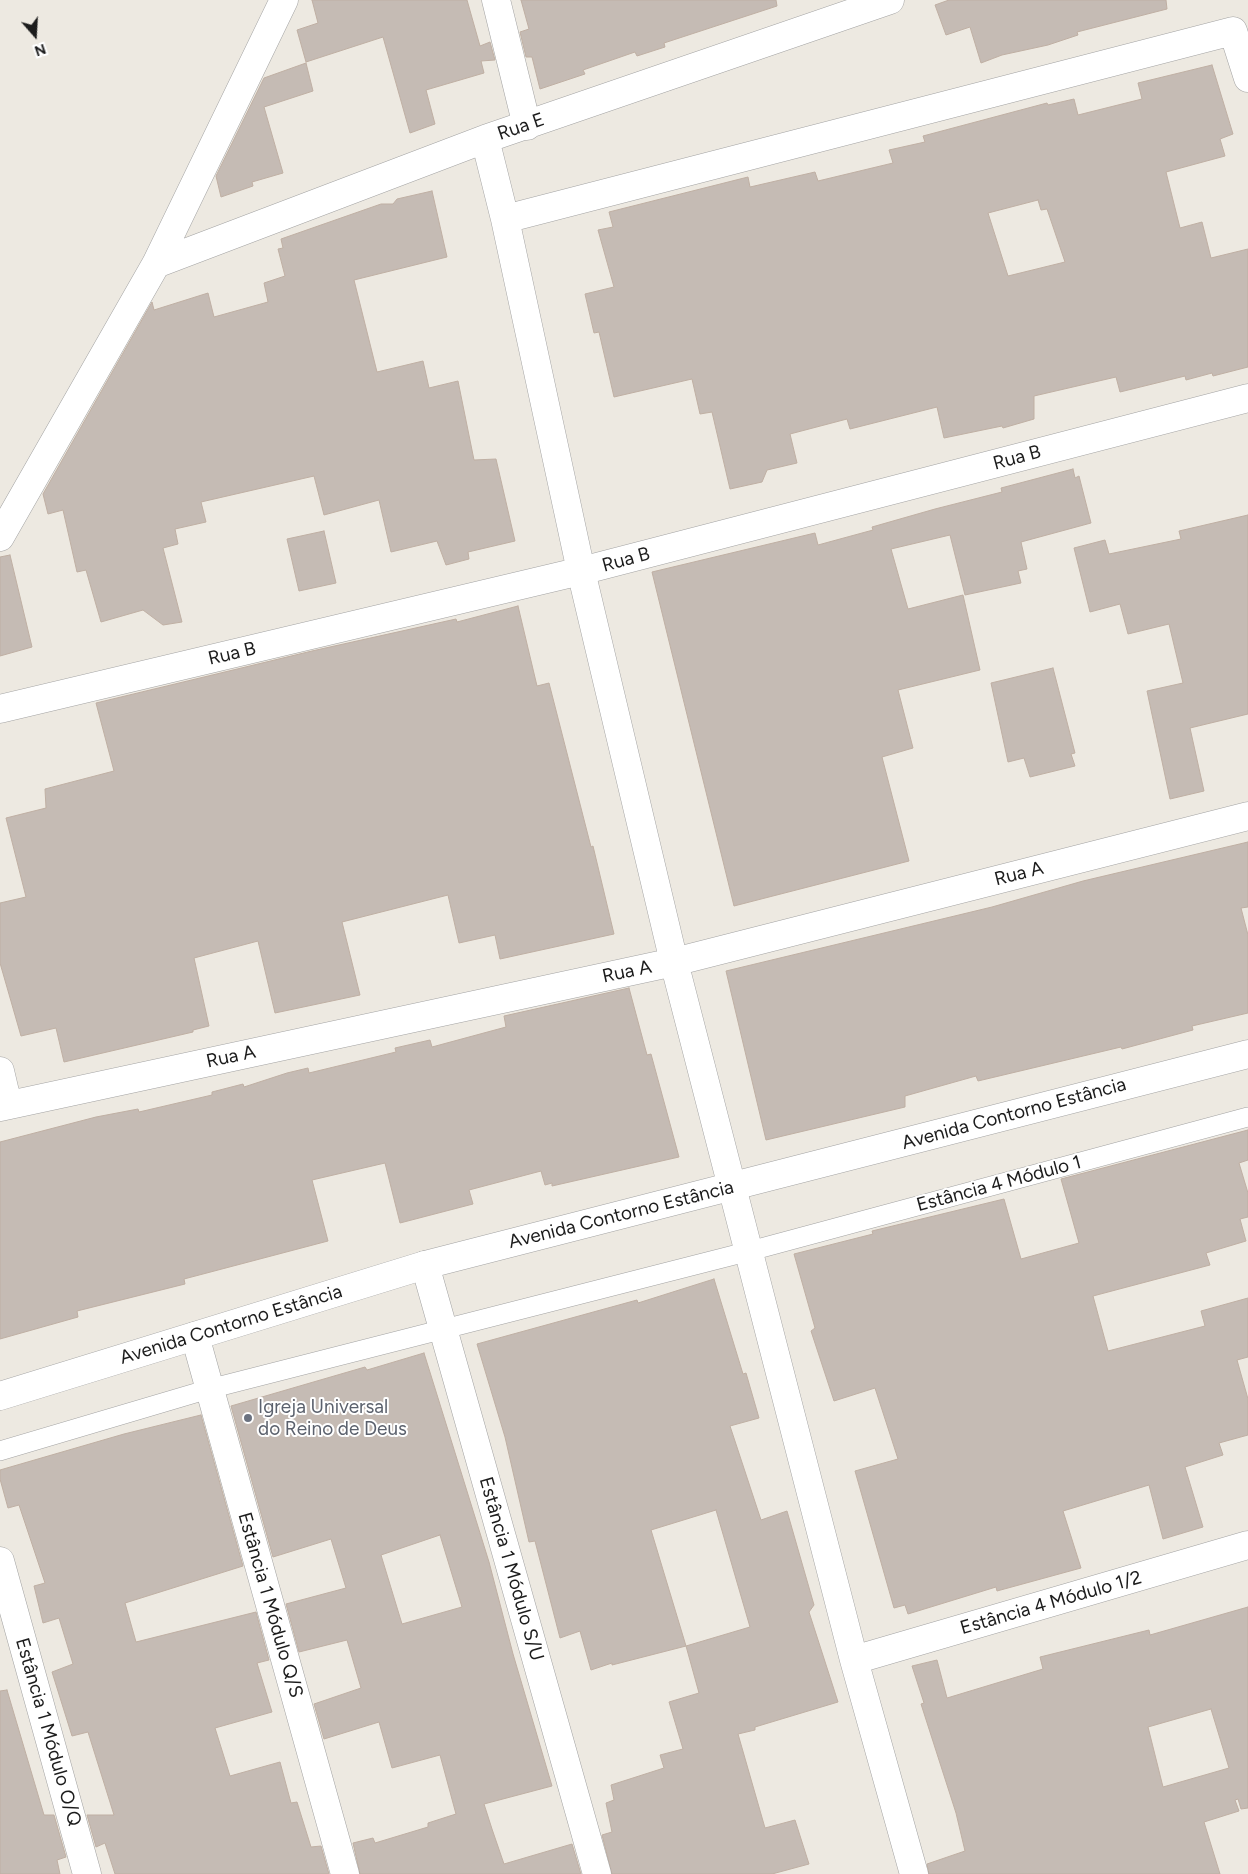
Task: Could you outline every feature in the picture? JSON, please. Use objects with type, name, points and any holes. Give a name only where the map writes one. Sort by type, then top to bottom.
[{"type":"street","points":[[0,537],[156,264],[284,0]]},
{"type":"street","points":[[496,0],[527,126]]},
{"type":"street","name":"Rua E","points":[[156,264],[485,139],[890,0]]},
{"type":"street","points":[[506,219],[1234,31],[1248,78]]},
{"type":"street","points":[[485,139],[506,219],[581,571],[674,962],[854,1660],[914,1874]]},
{"type":"street","name":"Rua B","points":[[0,710],[581,571],[1248,398]]},
{"type":"street","name":"Rua A","points":[[4,1106],[674,962],[1248,816]]},
{"type":"street","name":"Avenida Contorno Estância","points":[[0,1396],[425,1265],[1248,1054]]},
{"type":"street","points":[[0,1071],[4,1106]]},
{"type":"street","name":"Estância 1 Módulo S/U","points":[[425,1265],[597,1874]]},
{"type":"street","name":"Estância 1 Módulo Q/S","points":[[195,1336],[345,1874]]},
{"type":"street","name":"Estância 4 Módulo 1/2","points":[[854,1660],[1248,1545]]},
{"type":"street","name":"Estância 1 Módulo O/Q","points":[[0,1561],[88,1874]]},
{"type":"lane","name":"Estância 4 Módulo 1","points":[[0,1451],[209,1389],[750,1251],[1248,1117]]},
{"type":"building","points":[[312,0],[467,0],[480,46],[490,42],[495,60],[481,61],[484,73],[426,90],[435,124],[410,133],[383,37],[306,62],[297,30],[318,23]]},
{"type":"building","points":[[521,0],[776,0],[777,6],[664,43],[665,47],[637,56],[635,52],[583,70],[585,74],[540,89],[532,57],[526,57],[520,32],[529,29]]},
{"type":"building","points":[[949,0],[1166,0],[1167,9],[1077,32],[1078,35],[1048,45],[1002,55],[981,63],[970,27],[946,35],[935,5]]},
{"type":"building","points":[[306,63],[313,91],[264,107],[283,173],[252,182],[253,186],[221,197],[216,176],[264,78]]},
{"type":"building","points":[[1212,65],[1233,134],[1220,139],[1225,156],[1166,172],[1180,228],[1202,222],[1211,258],[1248,249],[1248,367],[1213,376],[1212,373],[1186,380],[1185,376],[1120,392],[1116,377],[1034,396],[1034,419],[1003,428],[1002,426],[944,438],[937,407],[850,429],[847,419],[790,434],[797,463],[767,470],[762,482],[730,489],[712,412],[700,414],[692,379],[614,397],[599,332],[594,333],[585,294],[614,287],[598,230],[613,227],[609,212],[748,177],[750,187],[815,172],[818,181],[893,163],[889,150],[925,142],[923,136],[1047,103],[1048,105],[1074,99],[1078,115],[1142,99],[1138,83]],"holes":[[[1038,200],[1041,210],[1047,209],[1065,262],[1008,276],[988,213]]]},
{"type":"building","points":[[432,191],[447,257],[354,280],[377,372],[423,361],[429,388],[458,381],[474,460],[496,459],[515,541],[468,552],[469,559],[446,565],[437,541],[391,552],[379,500],[324,515],[314,476],[201,502],[206,522],[175,529],[178,544],[163,548],[182,622],[163,625],[143,610],[101,622],[86,570],[77,572],[63,510],[48,514],[43,494],[152,302],[154,310],[208,293],[214,317],[268,302],[264,283],[285,276],[278,249],[283,248],[281,239],[381,204],[393,204],[397,199]]},
{"type":"building","points":[[1073,469],[1075,478],[1079,476],[1091,523],[1021,542],[1027,569],[1018,571],[1021,583],[965,595],[950,535],[891,549],[908,609],[963,595],[980,670],[898,690],[913,748],[882,757],[909,861],[734,906],[652,572],[815,533],[818,545],[873,530],[872,527],[1002,492],[1001,488]]},
{"type":"building","points":[[1248,515],[1248,714],[1190,728],[1204,791],[1170,799],[1147,691],[1183,683],[1169,624],[1128,634],[1120,604],[1090,612],[1074,548],[1105,540],[1109,554],[1181,539],[1179,531]]},
{"type":"building","points":[[324,531],[336,583],[299,591],[287,539]]},
{"type":"building","points":[[10,555],[32,647],[0,656],[0,557]]},
{"type":"building","points":[[518,606],[537,686],[549,683],[591,847],[593,846],[614,934],[500,959],[495,935],[459,943],[448,895],[342,922],[360,995],[275,1013],[258,941],[194,958],[209,1026],[193,1030],[193,1032],[64,1062],[56,1028],[21,1036],[0,963],[0,903],[26,897],[6,818],[46,808],[45,789],[114,771],[96,703],[312,651],[456,619],[457,622]]},
{"type":"building","points":[[1053,668],[1075,753],[1071,754],[1075,766],[1030,777],[1024,758],[1008,762],[991,683]]},
{"type":"building","points":[[1248,842],[1248,907],[1241,908],[1248,935],[1248,1013],[1192,1026],[1193,1030],[1122,1049],[1121,1047],[978,1081],[976,1076],[905,1096],[905,1107],[766,1140],[726,971],[992,907],[1083,881]]},
{"type":"building","points":[[629,988],[647,1055],[651,1054],[679,1157],[552,1186],[552,1183],[545,1185],[541,1171],[469,1190],[473,1204],[400,1223],[385,1163],[312,1180],[328,1241],[184,1279],[185,1284],[77,1311],[78,1317],[0,1339],[0,1142],[96,1117],[138,1109],[139,1112],[212,1095],[212,1092],[243,1084],[244,1087],[308,1068],[309,1073],[396,1052],[395,1048],[430,1040],[432,1047],[506,1027],[504,1016]]},
{"type":"building","points":[[1248,1130],[1248,1160],[1239,1163],[1248,1193],[1248,1217],[1240,1219],[1246,1241],[1206,1253],[1210,1265],[1093,1296],[1108,1351],[1205,1326],[1201,1311],[1248,1298],[1248,1357],[1237,1360],[1248,1399],[1248,1435],[1219,1443],[1223,1455],[1185,1467],[1203,1527],[1163,1539],[1149,1485],[1063,1511],[1081,1568],[997,1591],[996,1587],[908,1614],[905,1605],[894,1608],[855,1471],[898,1459],[875,1388],[834,1401],[811,1331],[815,1328],[794,1254],[873,1234],[872,1231],[1004,1199],[1021,1259],[1079,1243],[1061,1179]]},
{"type":"building","points":[[714,1279],[743,1374],[746,1373],[759,1418],[730,1426],[761,1520],[787,1511],[814,1605],[809,1612],[838,1702],[738,1734],[765,1828],[795,1820],[809,1864],[772,1874],[612,1874],[602,1835],[612,1832],[606,1803],[614,1800],[611,1785],[664,1768],[660,1755],[683,1749],[669,1702],[699,1693],[686,1646],[612,1665],[612,1663],[591,1670],[580,1631],[560,1638],[535,1541],[529,1542],[505,1437],[477,1344],[637,1300],[638,1303]],"holes":[[[716,1510],[750,1627],[686,1646],[651,1530]]]},
{"type":"building","points":[[424,1353],[489,1562],[513,1654],[552,1786],[484,1804],[504,1864],[572,1844],[581,1874],[360,1874],[353,1843],[373,1838],[375,1843],[428,1827],[428,1823],[456,1814],[440,1755],[392,1768],[379,1722],[324,1739],[314,1704],[361,1688],[347,1640],[299,1652],[286,1604],[346,1588],[331,1539],[273,1557],[231,1406],[365,1367],[367,1370]],"holes":[[[440,1535],[462,1607],[402,1624],[381,1555]]]},
{"type":"building","points":[[201,1415],[243,1566],[125,1603],[136,1642],[256,1612],[269,1660],[257,1663],[272,1712],[215,1728],[230,1776],[280,1762],[291,1803],[297,1802],[311,1847],[321,1846],[329,1874],[115,1874],[105,1843],[96,1847],[87,1815],[114,1815],[88,1732],[72,1736],[52,1672],[73,1664],[59,1618],[43,1623],[34,1586],[45,1583],[19,1505],[8,1508],[0,1479],[0,1470],[124,1434]]},
{"type":"building","points":[[1248,1607],[1248,1808],[1241,1809],[1238,1799],[1235,1800],[1239,1811],[1204,1822],[1220,1874],[929,1874],[927,1864],[965,1851],[956,1813],[921,1704],[924,1703],[912,1666],[937,1660],[947,1698],[1043,1669],[1040,1657],[1149,1630],[1150,1635]],"holes":[[[1211,1709],[1229,1768],[1163,1787],[1148,1727]]]},
{"type":"building","points":[[7,1690],[44,1815],[54,1815],[66,1857],[57,1860],[60,1874],[0,1874],[0,1691]]},
{"type":"place","name":"Igreja Universal do Reino de Deus","points":[[248,1418]]}]
